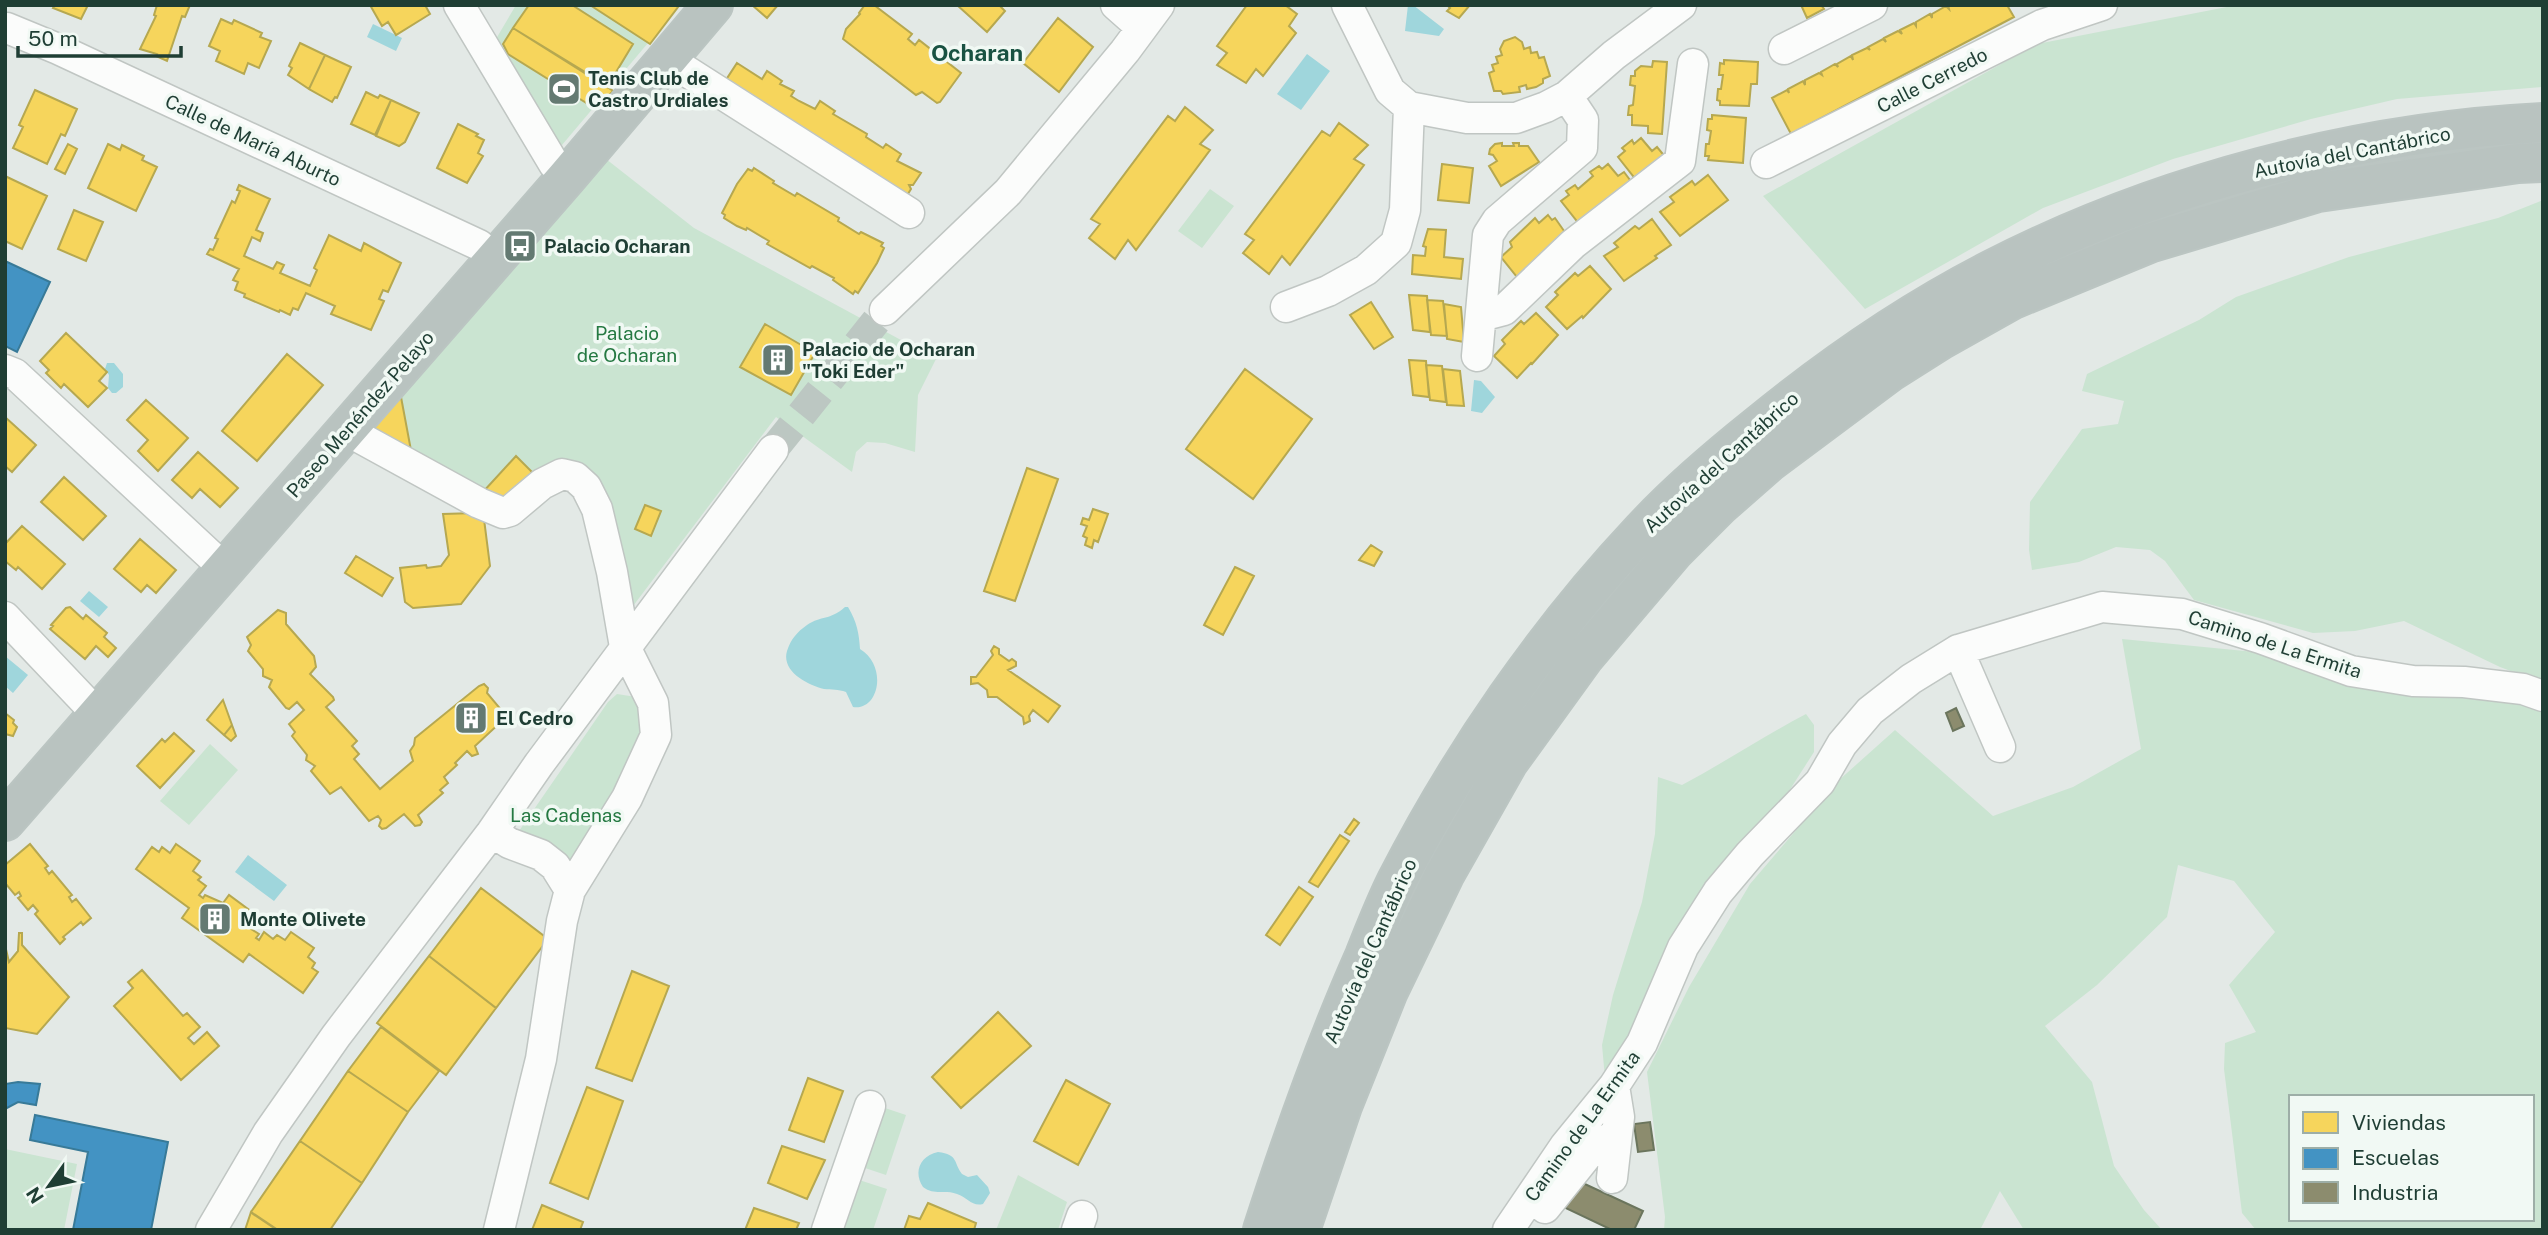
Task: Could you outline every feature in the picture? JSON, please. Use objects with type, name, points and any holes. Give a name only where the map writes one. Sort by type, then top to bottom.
[{"type":"highway","name":"Paseo Menéndez Pelayo","points":[[5,821],[567,177],[713,5]]},
{"type":"highway","name":"Autovía del Cantábrico","points":[[1263,1230],[1295,1129],[1340,1012],[1397,882],[1466,759],[1546,646],[1592,588],[1642,530],[1692,482],[1806,387],[1874,338],[1990,271],[2059,239],[2129,211],[2277,163],[2426,134],[2543,123]]},
{"type":"highway","name":"Autovía del Cantábrico","points":[[1300,1230],[1342,1106],[1388,991],[1444,875],[1508,762],[1584,657],[1674,551],[1720,505],[1769,462],[1891,371],[2013,299],[2149,243],[2318,192],[2518,163],[2543,162]]},
{"type":"street","points":[[459,5],[554,164],[567,177]]},
{"type":"street","points":[[885,310],[1008,192],[1151,17],[1116,5]]},
{"type":"street","points":[[1347,5],[1390,91],[1409,107],[1467,118],[1516,118],[1567,96],[1614,55],[1681,5]]},
{"type":"street","points":[[1784,49],[1872,5]]},
{"type":"street","name":"Calle Cerredo","points":[[1766,163],[2037,15],[2102,5]]},
{"type":"street","name":"Calle de María Aburto","points":[[9,22],[58,49],[479,245],[495,259]]},
{"type":"street","points":[[669,56],[680,67],[909,213]]},
{"type":"street","points":[[1481,316],[1504,310],[1573,244],[1680,161],[1693,64]]},
{"type":"street","points":[[1477,356],[1488,235],[1497,221],[1582,148],[1583,120],[1567,96]]},
{"type":"street","points":[[1286,307],[1328,291],[1366,270],[1396,243],[1405,210],[1409,107]]},
{"type":"street","points":[[5,370],[15,374],[225,569]]},
{"type":"street","points":[[346,430],[479,503],[503,513],[510,511],[542,484],[562,474],[575,477],[586,487],[597,509],[612,572],[625,647],[653,703],[656,735],[627,797],[570,890],[562,921],[541,1059],[499,1230]]},
{"type":"street","points":[[211,1230],[268,1133],[306,1079],[773,450]]},
{"type":"street","name":"Camino de La Ermita","points":[[1527,1229],[1565,1146],[1614,1086],[1642,1043],[1683,947],[1718,892],[1820,782],[1842,744],[1870,711],[1911,679],[1958,650],[2102,607],[2182,614],[2260,638],[2351,671],[2413,681],[2464,681],[2523,690],[2543,696]]},
{"type":"street","points":[[5,617],[98,715]]},
{"type":"street","points":[[1958,650],[2000,747]]},
{"type":"street","points":[[492,832],[509,844],[541,855],[555,866],[570,890]]},
{"type":"street","points":[[1612,1178],[1619,1117],[1614,1086]]},
{"type":"street","points":[[827,1230],[870,1106]]},
{"type":"street","points":[[1527,1229],[1593,1148],[1617,1133]]},
{"type":"green space","name":"Tenis Club de Castro Urdiales","points":[[516,5],[680,5],[562,145],[545,134],[493,44]]},
{"type":"green space","points":[[2237,5],[2543,5],[2543,87],[2397,99],[2311,119],[2173,159],[2043,208],[1865,309],[1763,196],[2037,44]]},
{"type":"green space","name":"Palacio de Ocharan","points":[[606,159],[694,228],[936,359],[918,395],[915,452],[885,443],[867,442],[856,452],[852,472],[776,417],[630,610],[575,467],[504,505],[371,428],[401,397]]},
{"type":"green space","points":[[1210,189],[1234,206],[1202,248],[1178,231]]},
{"type":"green space","points":[[2543,200],[2543,683],[2500,667],[2404,621],[2355,631],[2313,633],[2194,600],[2165,561],[2150,550],[2116,547],[2079,562],[2032,570],[2029,550],[2030,502],[2082,429],[2118,424],[2124,401],[2082,391],[2087,374],[2199,320],[2236,297],[2349,257],[2498,218]]},
{"type":"green space","points":[[2122,639],[2255,652],[2398,693],[2510,696],[2543,711],[2543,1230],[2256,1230],[2242,1213],[2224,1069],[2225,1043],[2256,1032],[2229,985],[2275,932],[2234,881],[2178,865],[2167,917],[2097,985],[2045,1026],[2092,1082],[2114,1166],[2144,1210],[2162,1230],[2024,1230],[2000,1191],[1980,1230],[1664,1230],[1665,1217],[1647,1072],[1689,987],[1750,884],[1838,781],[1895,730],[1993,816],[2073,787],[2141,749]]},
{"type":"green space","name":"Las Cadenas","points":[[617,694],[636,697],[647,736],[570,867],[517,834],[608,702]]},
{"type":"green space","points":[[1806,714],[1814,725],[1814,752],[1605,1078],[1602,1045],[1613,995],[1642,902],[1655,834],[1658,777],[1682,785]]},
{"type":"green space","points":[[210,744],[238,770],[189,825],[160,801]]},
{"type":"green space","points":[[876,1105],[906,1115],[886,1175],[856,1165]]},
{"type":"green space","points":[[5,1149],[77,1164],[64,1230],[5,1230]]},
{"type":"green space","points":[[1018,1175],[1067,1202],[1058,1230],[996,1230]]},
{"type":"green space","points":[[856,1179],[887,1189],[873,1230],[839,1230]]},
{"type":"water","points":[[1408,5],[1413,5],[1444,29],[1439,36],[1405,31]]},
{"type":"water","points":[[373,24],[402,38],[396,51],[367,37]]},
{"type":"water","points":[[1307,54],[1330,71],[1301,110],[1277,94]]},
{"type":"water","points":[[107,363],[114,363],[123,374],[123,387],[116,393],[112,393],[108,388],[109,375],[105,369]]},
{"type":"water","points":[[1474,380],[1481,381],[1495,397],[1482,413],[1471,411]]},
{"type":"water","points":[[89,591],[108,607],[99,617],[80,601]]},
{"type":"water","points":[[848,607],[855,623],[860,649],[869,657],[877,676],[874,695],[862,706],[853,707],[846,692],[824,689],[803,680],[792,671],[786,658],[790,643],[800,630]]},
{"type":"water","points":[[5,656],[28,675],[13,693],[5,686]]},
{"type":"water","points":[[248,855],[287,885],[274,901],[235,872]]},
{"type":"water","points":[[938,1152],[952,1157],[962,1174],[968,1177],[977,1175],[988,1187],[990,1193],[983,1204],[973,1203],[961,1195],[923,1187],[919,1176],[920,1165],[927,1157]]},
{"type":"building: Viviendas","points":[[55,5],[88,5],[81,19],[53,8]]},
{"type":"building: Viviendas","points":[[157,5],[190,5],[185,17],[182,16],[167,61],[156,56],[157,54],[140,49],[156,16]]},
{"type":"building: Viviendas","points":[[370,5],[425,5],[430,14],[396,35],[388,22],[382,26]]},
{"type":"building: Viviendas","points":[[529,5],[572,5],[633,44],[607,87],[513,28]]},
{"type":"building: Viviendas","points":[[590,5],[676,5],[678,7],[650,44]]},
{"type":"building: Viviendas","points":[[752,5],[778,5],[767,18]]},
{"type":"building: Viviendas","points":[[867,5],[874,5],[912,34],[908,39],[915,45],[919,40],[961,73],[940,102],[937,103],[922,92],[916,95],[843,39],[846,29]]},
{"type":"building: Viviendas","points":[[957,5],[999,5],[1005,11],[987,32]]},
{"type":"building: Viviendas","points":[[1247,5],[1285,5],[1297,14],[1289,26],[1296,33],[1263,76],[1256,69],[1246,83],[1217,65],[1227,53],[1217,46]]},
{"type":"building: Viviendas","points":[[1447,5],[1470,5],[1459,18],[1447,11],[1450,8]]},
{"type":"building: Viviendas","points":[[1801,5],[1821,5],[1824,9],[1807,18]]},
{"type":"building: Viviendas","points":[[1948,5],[2007,5],[2014,17],[1791,134],[1772,98],[1787,90],[1789,93],[1788,89],[1803,81],[1805,85],[1805,80],[1819,73],[1822,75],[1821,72],[1835,64],[1838,67],[1837,64],[1851,56],[1853,60],[1852,55],[1867,48],[1870,50],[1868,47],[1883,39],[1886,42],[1884,38],[1898,31],[1902,34],[1900,30],[1914,23],[1916,26],[1916,22],[1930,14],[1932,18],[1932,14],[1946,6],[1949,9]]},
{"type":"building: Viviendas","points":[[1058,18],[1093,47],[1059,92],[1023,63]]},
{"type":"building: Viviendas","points":[[221,19],[232,24],[234,20],[262,33],[260,37],[271,41],[259,68],[248,63],[244,74],[216,61],[220,51],[209,46]]},
{"type":"building: Viviendas","points":[[513,28],[613,91],[596,109],[508,54],[503,44]]},
{"type":"building: Viviendas","points":[[1515,37],[1522,42],[1524,49],[1530,47],[1531,53],[1537,52],[1539,58],[1544,57],[1550,76],[1536,87],[1527,89],[1526,85],[1519,87],[1520,92],[1503,94],[1501,91],[1494,91],[1489,73],[1494,71],[1492,65],[1498,63],[1496,57],[1502,55],[1500,49],[1504,41]]},
{"type":"building: Viviendas","points":[[300,43],[325,55],[309,89],[288,75],[292,68],[289,66]]},
{"type":"building: Viviendas","points":[[325,55],[351,67],[337,98],[332,102],[309,89]]},
{"type":"building: Viviendas","points":[[1724,60],[1758,62],[1757,84],[1751,84],[1749,106],[1720,105],[1717,100],[1723,75],[1719,75],[1720,63],[1724,64]]},
{"type":"building: Viviendas","points":[[1653,61],[1667,62],[1662,134],[1648,133],[1648,126],[1632,125],[1632,115],[1628,115],[1629,106],[1633,105],[1635,86],[1630,85],[1631,76],[1635,76],[1635,71],[1641,66],[1652,67]]},
{"type":"building: Viviendas","points":[[737,63],[762,79],[767,71],[782,81],[780,84],[794,91],[791,96],[799,101],[815,109],[820,101],[835,111],[833,114],[867,134],[866,137],[883,148],[886,144],[901,154],[897,161],[921,173],[913,185],[909,185],[911,189],[903,202],[722,86]]},
{"type":"building: Viviendas","points":[[35,90],[77,109],[65,136],[61,134],[47,164],[13,148],[23,127],[19,125]]},
{"type":"building: Viviendas","points":[[366,92],[391,100],[375,135],[351,124]]},
{"type":"building: Viviendas","points":[[391,100],[419,113],[405,142],[399,146],[376,136]]},
{"type":"building: Viviendas","points":[[1185,107],[1213,130],[1200,144],[1210,150],[1136,250],[1128,240],[1115,259],[1089,238],[1100,224],[1091,219],[1168,116],[1175,121]]},
{"type":"building: Viviendas","points":[[1712,115],[1746,118],[1743,163],[1708,160],[1709,156],[1705,156],[1711,131],[1707,130],[1708,119],[1712,119]]},
{"type":"building: Viviendas","points":[[1339,123],[1368,145],[1354,159],[1364,165],[1290,265],[1282,256],[1269,274],[1243,253],[1254,240],[1245,234],[1322,131],[1330,136]]},
{"type":"building: Viviendas","points":[[458,124],[484,140],[478,153],[483,156],[467,183],[437,168]]},
{"type":"building: Viviendas","points":[[1641,138],[1652,151],[1657,147],[1667,159],[1637,181],[1618,157],[1625,151],[1622,148],[1632,140],[1634,144]]},
{"type":"building: Viviendas","points":[[1502,143],[1502,146],[1519,143],[1519,146],[1528,146],[1539,162],[1501,186],[1489,166],[1497,161],[1489,154],[1495,144]]},
{"type":"building: Viviendas","points":[[68,144],[77,149],[65,174],[55,169]]},
{"type":"building: Viviendas","points":[[108,144],[120,150],[122,145],[144,156],[142,160],[157,167],[136,211],[88,188]]},
{"type":"building: Viviendas","points":[[1442,164],[1473,168],[1469,203],[1438,200]]},
{"type":"building: Viviendas","points":[[1608,164],[1618,176],[1624,172],[1633,184],[1580,225],[1561,201],[1569,195],[1566,191],[1575,185],[1578,189],[1593,176],[1590,172],[1599,166],[1602,169]]},
{"type":"building: Viviendas","points":[[754,168],[795,196],[797,193],[839,218],[838,221],[859,234],[861,232],[883,243],[881,246],[884,248],[877,263],[858,293],[855,291],[853,294],[833,280],[834,278],[812,266],[810,268],[767,244],[769,241],[747,228],[746,230],[724,218],[722,213],[737,184],[748,169],[752,171]]},
{"type":"building: Viviendas","points":[[1708,175],[1728,200],[1680,236],[1660,212],[1674,202],[1670,197],[1692,181],[1695,185]]},
{"type":"building: Viviendas","points":[[5,176],[47,196],[22,249],[5,241]]},
{"type":"building: Viviendas","points":[[239,185],[270,199],[256,230],[263,233],[260,241],[252,237],[244,256],[273,269],[277,262],[284,265],[280,273],[310,286],[317,270],[314,268],[329,235],[361,251],[364,243],[401,263],[388,292],[383,290],[379,299],[384,301],[371,330],[331,314],[335,306],[306,293],[298,310],[293,308],[290,315],[244,297],[245,294],[235,290],[238,282],[233,280],[239,269],[207,254],[210,249],[213,250],[218,239],[215,238],[232,201],[235,203],[240,191],[237,190]]},
{"type":"building: Viviendas","points":[[74,210],[103,222],[86,261],[58,249]]},
{"type":"building: Viviendas","points":[[1548,215],[1552,220],[1555,218],[1569,238],[1521,282],[1501,257],[1512,247],[1510,242],[1535,218],[1539,223]]},
{"type":"building: Viviendas","points":[[1652,219],[1671,245],[1624,281],[1604,256],[1618,247],[1614,243],[1635,226],[1639,229]]},
{"type":"building: Viviendas","points":[[1428,229],[1446,230],[1444,257],[1463,259],[1461,279],[1412,274],[1413,255],[1425,256],[1426,247],[1423,246]]},
{"type":"building: Viviendas","points":[[1590,266],[1611,289],[1583,318],[1582,316],[1567,329],[1546,307],[1558,295],[1555,292],[1575,273],[1578,276]]},
{"type":"building: Viviendas","points":[[1409,295],[1427,296],[1430,332],[1413,330]]},
{"type":"building: Viviendas","points":[[1427,300],[1443,301],[1447,336],[1431,335]]},
{"type":"building: Viviendas","points":[[1371,302],[1393,337],[1374,349],[1350,315]]},
{"type":"building: Viviendas","points":[[1444,304],[1461,307],[1464,342],[1447,339]]},
{"type":"building: Viviendas","points":[[1536,313],[1558,335],[1517,378],[1494,356],[1505,344],[1502,340],[1521,321],[1524,324]]},
{"type":"building: Viviendas","name":"Palacio de Ocharan \"Toki Eder\"","points":[[765,324],[815,353],[791,395],[740,367]]},
{"type":"building: Viviendas","points":[[66,333],[107,372],[99,381],[107,388],[88,407],[64,384],[61,388],[46,373],[49,370],[40,361]]},
{"type":"building: Viviendas","points":[[287,354],[323,385],[257,461],[222,431]]},
{"type":"building: Viviendas","points":[[1409,360],[1426,361],[1429,397],[1413,395]]},
{"type":"building: Viviendas","points":[[1426,365],[1442,366],[1446,402],[1430,400]]},
{"type":"building: Viviendas","points":[[1245,369],[1312,419],[1253,499],[1186,449]]},
{"type":"building: Viviendas","points":[[1443,369],[1460,371],[1464,406],[1447,405]]},
{"type":"building: Viviendas","points":[[401,397],[413,461],[371,428]]},
{"type":"building: Viviendas","points":[[146,400],[188,438],[158,471],[138,451],[148,440],[127,420]]},
{"type":"building: Viviendas","points":[[5,417],[36,445],[12,472],[5,466]]},
{"type":"building: Viviendas","points":[[198,452],[238,488],[220,507],[200,489],[192,498],[172,480]]},
{"type":"building: Viviendas","points":[[516,456],[533,473],[504,505],[482,493]]},
{"type":"building: Viviendas","points":[[1027,468],[1058,479],[1015,601],[984,591]]},
{"type":"building: Viviendas","points":[[64,477],[106,516],[83,540],[41,502]]},
{"type":"building: Viviendas","points":[[645,505],[661,511],[651,536],[635,529]]},
{"type":"building: Viviendas","points":[[1093,509],[1108,514],[1098,542],[1094,540],[1092,548],[1085,545],[1087,538],[1083,536],[1087,526],[1081,524],[1083,518],[1089,520]]},
{"type":"building: Viviendas","points":[[476,513],[484,519],[490,566],[461,604],[413,608],[405,602],[400,568],[441,566],[449,555],[443,514]]},
{"type":"building: Viviendas","points":[[22,526],[65,564],[42,589],[18,567],[16,570],[5,561],[5,544]]},
{"type":"building: Viviendas","points":[[140,539],[176,570],[156,593],[147,585],[141,592],[114,569]]},
{"type":"building: Viviendas","points":[[1371,545],[1382,552],[1374,566],[1359,560]]},
{"type":"building: Viviendas","points":[[356,556],[393,578],[382,596],[345,573]]},
{"type":"building: Viviendas","points":[[1235,567],[1254,576],[1223,635],[1204,625]]},
{"type":"building: Viviendas","points":[[70,607],[83,619],[86,615],[107,633],[104,637],[116,648],[108,657],[96,646],[85,659],[50,629],[66,608]]},
{"type":"building: Viviendas","name":"El Cedro","points":[[278,610],[286,613],[286,624],[314,656],[316,667],[310,674],[334,700],[326,707],[357,741],[352,746],[359,754],[354,759],[380,789],[413,761],[410,751],[415,738],[479,686],[484,684],[488,688],[487,693],[505,715],[475,746],[478,754],[472,756],[467,751],[444,777],[448,783],[440,790],[443,793],[418,815],[422,822],[420,825],[415,826],[404,814],[382,829],[378,816],[369,821],[341,787],[330,794],[311,771],[315,766],[306,760],[307,755],[292,736],[295,732],[289,724],[304,710],[297,702],[289,709],[286,708],[269,687],[272,680],[263,676],[263,669],[248,651],[251,645],[247,637]]},
{"type":"building: Viviendas","points":[[994,646],[999,649],[999,654],[1016,662],[1016,666],[1008,670],[1060,706],[1048,722],[1033,710],[1029,716],[1030,721],[1024,724],[1023,717],[997,697],[988,697],[987,690],[978,683],[971,684],[971,677],[976,677],[993,655],[991,651]]},
{"type":"building: Viviendas","points":[[223,700],[232,725],[224,735],[207,720]]},
{"type":"building: Viviendas","points":[[5,713],[14,720],[13,723],[17,727],[13,736],[5,734]]},
{"type":"building: Viviendas","points":[[232,725],[236,736],[231,741],[224,735]]},
{"type":"building: Viviendas","points":[[174,733],[194,751],[160,788],[137,766],[162,739],[165,742]]},
{"type":"building: Viviendas","points":[[1354,819],[1359,823],[1350,835],[1345,832]]},
{"type":"building: Viviendas","points":[[1340,835],[1349,841],[1318,887],[1309,882]]},
{"type":"building: Viviendas","points":[[30,844],[48,866],[45,868],[49,874],[52,871],[72,895],[69,897],[72,902],[76,899],[91,918],[83,925],[81,922],[63,937],[65,939],[60,944],[35,914],[38,911],[33,905],[28,910],[18,898],[21,896],[19,892],[15,895],[5,883],[5,865]]},
{"type":"building: Viviendas","name":"Monte Olivete","points":[[176,844],[200,861],[193,871],[201,877],[198,880],[206,886],[199,895],[223,903],[229,895],[252,912],[246,920],[253,926],[251,929],[259,934],[256,938],[259,940],[264,932],[273,939],[277,935],[285,940],[291,932],[314,948],[308,957],[315,963],[312,968],[318,972],[303,993],[249,954],[243,962],[182,918],[189,908],[136,869],[152,847],[159,852],[162,847],[170,853]]},
{"type":"building: Viviendas","points":[[1299,887],[1313,897],[1280,945],[1266,935]]},
{"type":"building: Viviendas","points":[[481,888],[548,939],[496,1008],[429,956]]},
{"type":"building: Viviendas","points":[[19,933],[22,933],[22,945],[69,997],[37,1034],[5,1028],[5,945],[9,962],[18,951]]},
{"type":"building: Viviendas","points":[[429,956],[496,1008],[446,1075],[377,1023]]},
{"type":"building: Viviendas","points":[[142,970],[183,1016],[187,1013],[200,1027],[188,1038],[194,1044],[207,1032],[219,1046],[181,1080],[114,1006],[133,988],[128,982]]},
{"type":"building: Viviendas","points":[[632,971],[669,986],[632,1081],[596,1068]]},
{"type":"building: Viviendas","points":[[998,1012],[1031,1046],[961,1108],[932,1077]]},
{"type":"building: Viviendas","points":[[381,1027],[439,1071],[408,1112],[348,1071]]},
{"type":"building: Viviendas","points":[[348,1071],[408,1112],[362,1183],[300,1141]]},
{"type":"building: Viviendas","points":[[808,1078],[843,1091],[824,1142],[789,1130]]},
{"type":"building: Viviendas","points":[[1066,1080],[1110,1104],[1078,1165],[1034,1141]]},
{"type":"building: Viviendas","points":[[587,1087],[623,1101],[588,1199],[550,1183]]},
{"type":"building: Viviendas","points":[[300,1141],[362,1183],[330,1230],[278,1230],[251,1212]]},
{"type":"building: Viviendas","points":[[782,1146],[825,1160],[807,1199],[768,1183]]},
{"type":"building: Viviendas","points":[[928,1203],[976,1223],[974,1230],[904,1230],[909,1216],[920,1219]]},
{"type":"building: Viviendas","points":[[542,1205],[583,1222],[580,1230],[532,1230]]},
{"type":"building: Viviendas","points":[[754,1208],[799,1223],[796,1230],[745,1230]]},
{"type":"building: Viviendas","points":[[251,1212],[253,1214],[277,1230],[245,1230]]},
{"type":"building: Escuelas","points":[[5,261],[50,282],[17,352],[5,346]]},
{"type":"building: Escuelas","points":[[5,1084],[40,1084],[36,1105],[18,1102],[5,1109]]},
{"type":"building: Escuelas","points":[[35,1115],[168,1142],[151,1230],[73,1230],[88,1152],[30,1140]]},
{"type":"building: Industria","points":[[1956,708],[1964,726],[1953,731],[1946,713]]},
{"type":"building: Industria","points":[[1650,1122],[1654,1150],[1638,1152],[1634,1124]]},
{"type":"building: Industria","points":[[1574,1179],[1643,1211],[1634,1230],[1612,1230],[1555,1203]]},
{"type":"tunnel","points":[[773,450],[885,310]]},
{"type":"place","name":"Tenis Club de Castro Urdiales","points":[[564,89]]},
{"type":"place","name":"Palacio Ocharan","points":[[520,246]]},
{"type":"place","name":"Palacio de Ocharan \"Toki Eder\"","points":[[778,360]]},
{"type":"place","name":"El Cedro","points":[[471,718]]},
{"type":"place","name":"Monte Olivete","points":[[215,919]]},
{"type":"district","name":"Ocharan","points":[[977,53]]}]
